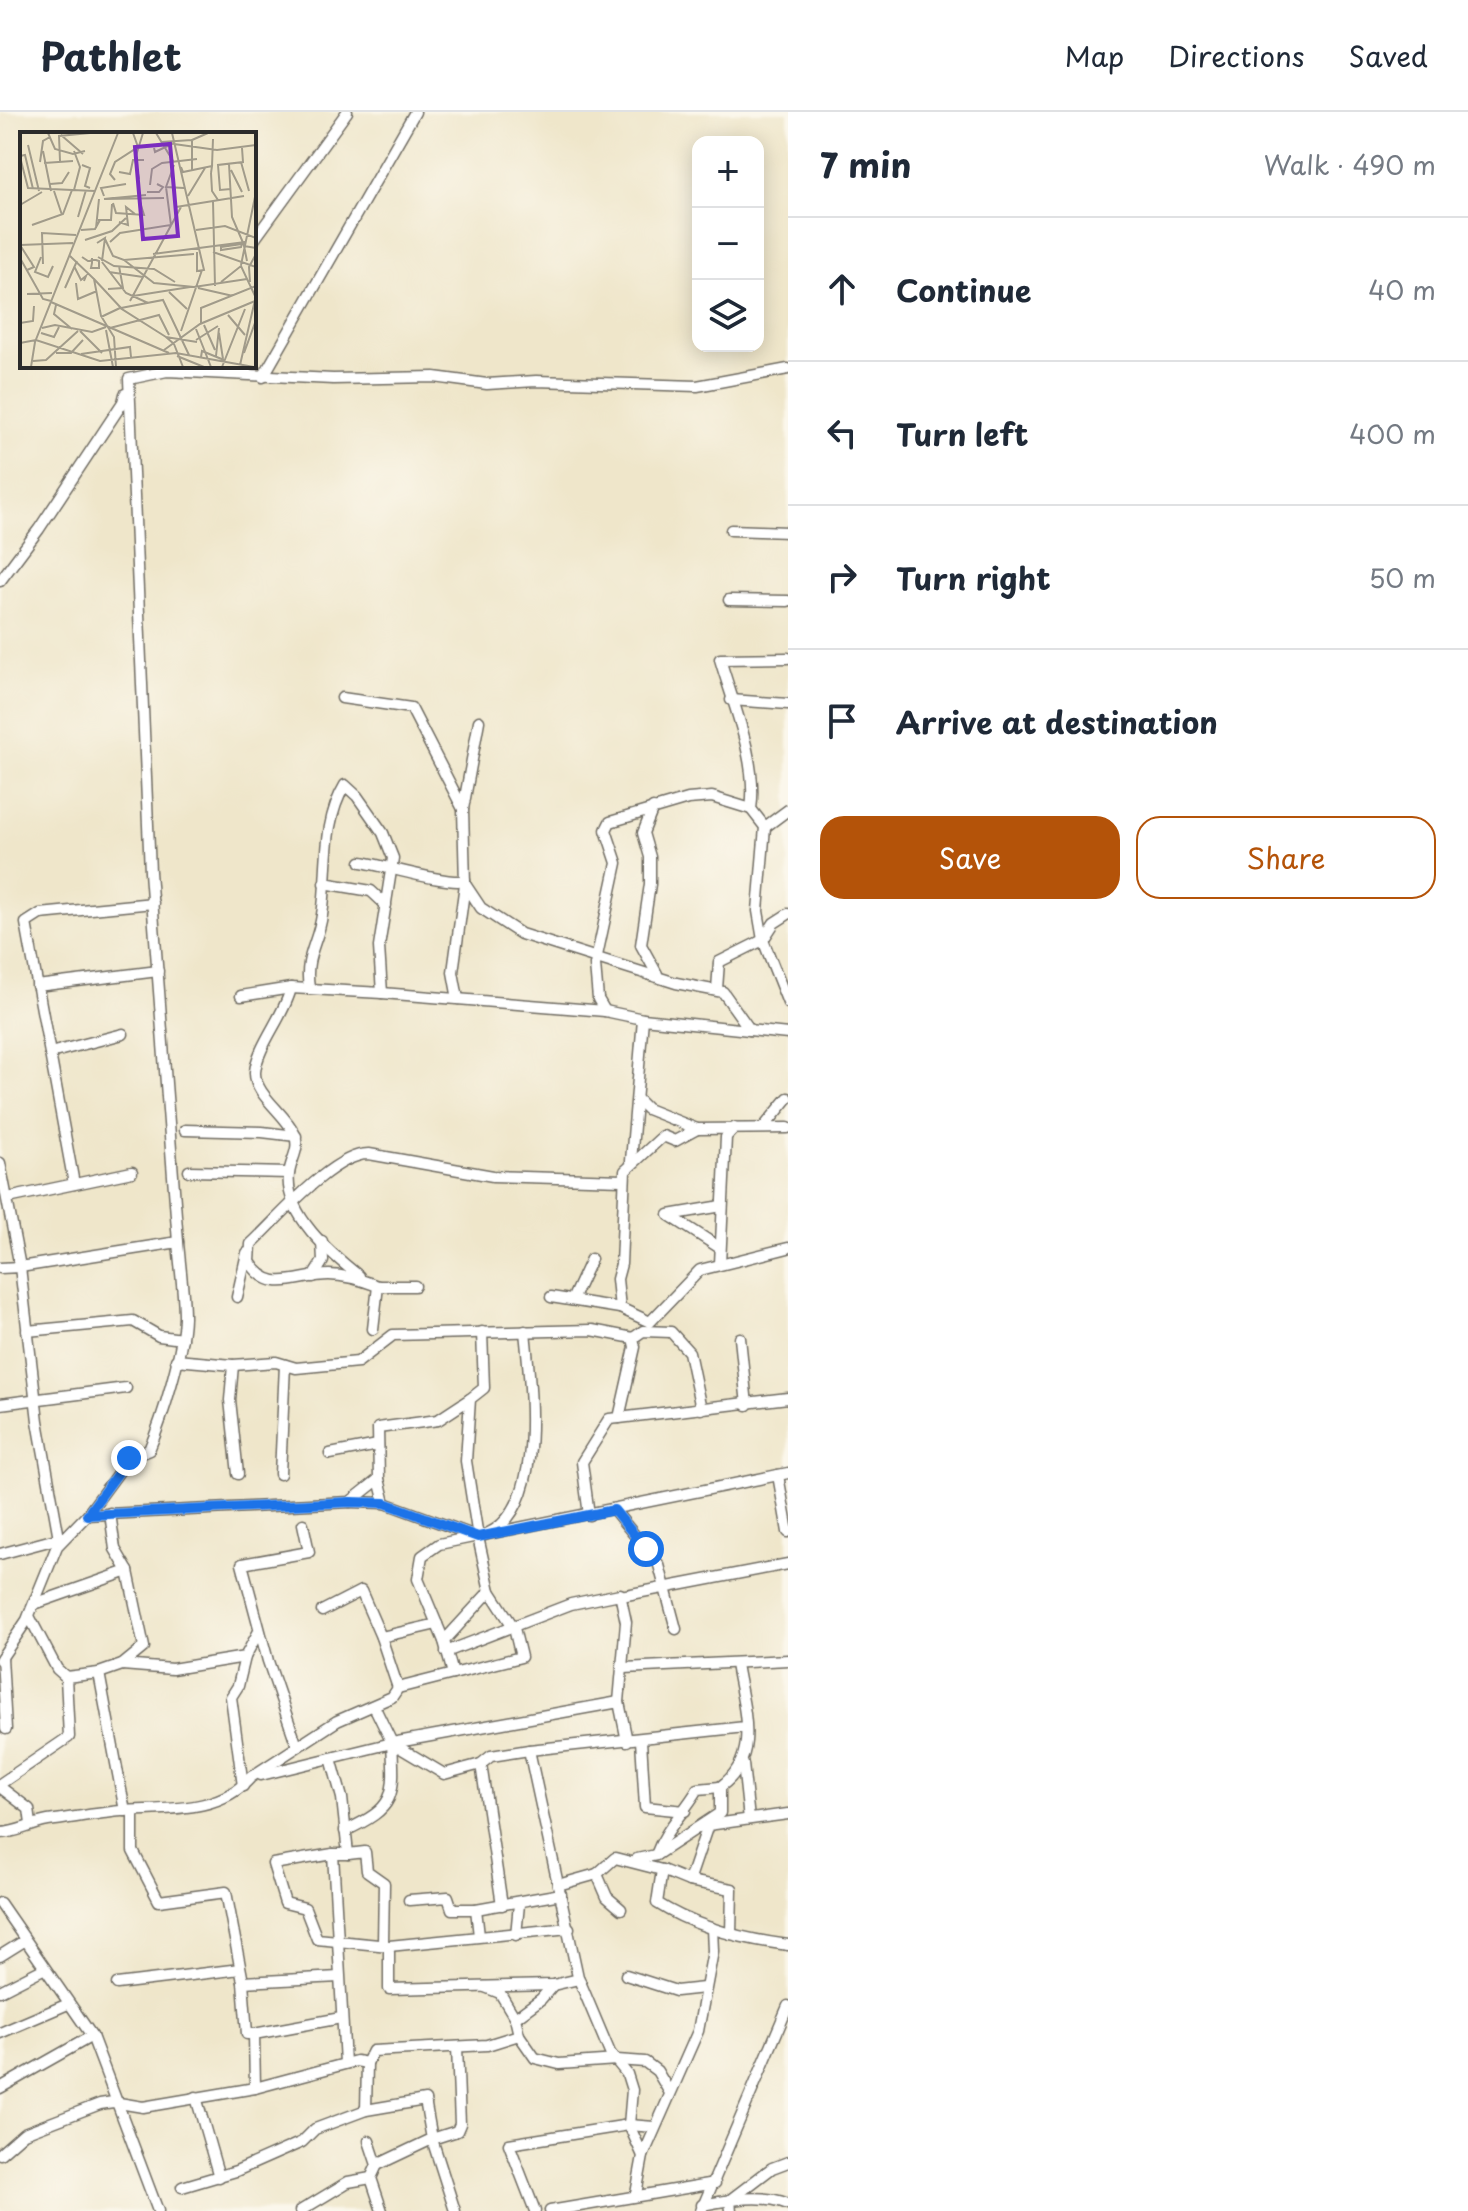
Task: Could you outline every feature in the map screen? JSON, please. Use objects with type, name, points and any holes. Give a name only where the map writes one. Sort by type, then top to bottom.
[{"type":"street","points":[[256,237],[347,112]]},
{"type":"street","points":[[263,377],[415,112]]},
{"type":"street","points":[[0,581],[39,529],[123,402],[129,379],[140,368]]},
{"type":"street","points":[[129,379],[167,371],[263,377],[434,377],[487,384],[536,381],[697,386],[788,369]]},
{"type":"street","points":[[6,1729],[1,1659],[29,1616],[62,1538],[87,1515],[129,1458],[149,1450],[160,1424],[182,1339],[178,1242],[153,903],[129,379]]},
{"type":"street","points":[[731,530],[788,532]]},
{"type":"street","points":[[729,600],[788,601]]},
{"type":"street","points":[[751,809],[753,792],[749,768],[720,659],[788,658]]},
{"type":"street","points":[[342,698],[411,708],[463,809]]},
{"type":"street","points":[[731,700],[788,704]]},
{"type":"street","points":[[458,999],[453,972],[465,882],[463,809],[479,721]]},
{"type":"street","points":[[309,988],[308,957],[323,913],[330,824],[345,785],[357,796],[388,840],[393,866],[379,947],[382,993]]},
{"type":"street","points":[[605,1011],[596,990],[596,959],[617,863],[607,826],[619,818],[653,808],[712,797],[751,809],[765,827],[758,911],[763,940],[788,1003]]},
{"type":"street","points":[[653,808],[643,833],[650,857],[650,884],[641,945],[657,974]]},
{"type":"street","points":[[765,827],[788,810]]},
{"type":"street","points":[[361,862],[393,866],[449,883],[465,882]]},
{"type":"street","points":[[465,882],[481,908],[507,928],[596,959],[657,974],[682,984],[717,989],[727,996],[750,1030]]},
{"type":"street","points":[[324,883],[371,891],[386,905]]},
{"type":"street","points":[[74,1184],[26,923],[28,918],[153,903]]},
{"type":"street","points":[[758,911],[787,914]]},
{"type":"street","points":[[717,989],[719,962],[763,940],[774,923],[787,914]]},
{"type":"street","points":[[37,986],[158,971]]},
{"type":"street","points":[[291,988],[255,1074],[259,1087],[296,1136],[296,1155],[289,1173],[292,1205],[322,1241],[372,1284],[373,1329]]},
{"type":"street","points":[[241,996],[291,988],[382,993],[605,1011],[643,1019],[788,1034]]},
{"type":"street","points":[[620,1308],[617,1279],[621,1264],[622,1180],[631,1161],[643,1019]]},
{"type":"street","points":[[50,1053],[123,1034]]},
{"type":"street","points":[[764,1127],[788,1098]]},
{"type":"street","points":[[638,1100],[647,1109],[697,1129],[788,1128]]},
{"type":"street","points":[[720,1264],[726,1137],[734,1128]]},
{"type":"street","points":[[631,1161],[663,1136],[675,1141],[697,1129]]},
{"type":"street","points":[[185,1130],[296,1136]]},
{"type":"street","points":[[237,1297],[251,1244],[340,1164],[358,1154],[493,1176],[622,1180]]},
{"type":"street","points":[[0,1163],[20,1267],[35,1398],[62,1538]]},
{"type":"street","points":[[189,1171],[289,1173]]},
{"type":"street","points":[[8,1198],[132,1172]]},
{"type":"street","points":[[720,1248],[669,1215],[722,1206]]},
{"type":"street","points":[[313,1277],[323,1261],[322,1241]]},
{"type":"street","points":[[0,1268],[178,1242]]},
{"type":"street","points":[[251,1244],[250,1262],[266,1280],[283,1283],[335,1275],[372,1284],[415,1286]]},
{"type":"street","points":[[551,1297],[620,1308],[650,1322],[700,1270],[788,1248]]},
{"type":"street","points":[[572,1300],[591,1259]]},
{"type":"street","points":[[27,1331],[133,1321],[159,1336],[182,1339]]},
{"type":"street","points":[[176,1360],[296,1368],[358,1362],[393,1335],[592,1330],[633,1338],[643,1331],[671,1332],[689,1352],[701,1409]]},
{"type":"street","points":[[87,1515],[350,1502],[385,1503],[478,1537],[502,1525],[521,1497],[528,1459],[531,1392],[525,1331]]},
{"type":"street","points":[[385,1503],[379,1479],[378,1428],[438,1420],[484,1388],[482,1332]]},
{"type":"street","points":[[619,1418],[635,1347],[633,1338]]},
{"type":"street","points":[[740,1338],[747,1405]]},
{"type":"street","points":[[233,1365],[230,1400],[238,1474]]},
{"type":"street","points":[[280,1474],[285,1365]]},
{"type":"street","points":[[0,1404],[126,1388]]},
{"type":"street","points":[[589,1515],[582,1462],[609,1419],[788,1398]]},
{"type":"street","points":[[0,1833],[13,1833],[31,1824],[129,1811],[191,1808],[243,1786],[251,1777],[281,1760],[297,1746],[337,1721],[392,1697],[398,1688],[521,1657],[514,1628],[490,1591],[478,1537],[466,1461],[470,1399]]},
{"type":"street","points":[[330,1454],[378,1445]]},
{"type":"street","points":[[453,1674],[418,1579],[422,1556],[439,1544],[783,1474],[788,1532]]},
{"type":"street","points":[[350,1502],[379,1479]]},
{"type":"street","points":[[614,1510],[659,1565],[676,1629]]},
{"type":"street","points":[[66,1677],[99,1673],[122,1665],[144,1647],[128,1571],[115,1549],[110,1513]]},
{"type":"street","points":[[297,1746],[259,1631],[242,1564],[309,1552],[303,1524]]},
{"type":"street","points":[[0,1554],[62,1538]]},
{"type":"street","points":[[445,1646],[514,1628],[571,1604],[788,1564]]},
{"type":"street","points":[[34,1604],[128,1571]]},
{"type":"street","points":[[322,1611],[361,1591],[398,1688]]},
{"type":"street","points":[[445,1646],[490,1591]]},
{"type":"street","points":[[621,1596],[626,1622],[619,1702],[627,1741]]},
{"type":"street","points":[[29,1616],[57,1669],[66,1677],[69,1737],[1,1786],[29,1809],[31,1824]]},
{"type":"street","points":[[381,1637],[437,1624]]},
{"type":"street","points":[[243,1786],[231,1697],[238,1686],[245,1657],[259,1631]]},
{"type":"street","points":[[122,1665],[172,1669],[245,1657]]},
{"type":"street","points":[[624,1668],[788,1660]]},
{"type":"street","points":[[736,1664],[745,1727],[743,1762],[749,1819]]},
{"type":"street","points":[[99,1673],[129,1811],[133,1851],[159,1901],[226,1892],[243,1982],[247,2034],[341,2018]]},
{"type":"street","points":[[251,1777],[392,1743],[619,1702]]},
{"type":"street","points":[[345,1831],[376,1817],[395,1789],[392,1743],[374,1706]]},
{"type":"street","points":[[392,1743],[444,1774],[481,1764],[491,1756],[529,1750],[745,1727]]},
{"type":"street","points":[[641,1740],[645,1807],[685,1811]]},
{"type":"street","points":[[529,1750],[579,1979],[610,2053],[617,2060],[632,2090],[629,2125],[643,2156]]},
{"type":"street","points":[[331,1758],[342,1798],[348,1854]]},
{"type":"street","points":[[656,1855],[664,1832],[685,1811],[698,1789],[720,1787],[738,1774],[743,1762]]},
{"type":"street","points":[[481,1764],[502,1905]]},
{"type":"street","points":[[631,1860],[656,1855],[720,1813],[720,1787]]},
{"type":"street","points":[[689,1881],[708,1825],[788,1814]]},
{"type":"street","points":[[569,1928],[479,1936],[441,1943],[386,1945],[317,1939],[305,1908],[285,1903],[273,1864],[365,1852],[367,1871],[384,1883],[386,1945],[389,1989],[553,1985],[579,1979]]},
{"type":"street","points":[[333,1854],[345,2063]]},
{"type":"street","points":[[409,1900],[448,1897],[452,1909],[519,1904],[597,1874],[615,1858],[631,1860],[689,1881],[732,1889],[731,1934]]},
{"type":"street","points":[[662,1870],[657,1903],[677,1915],[731,1934],[788,1945]]},
{"type":"street","points":[[597,1874],[607,1897],[621,1909]]},
{"type":"street","points":[[0,1903],[92,2036],[119,2104],[145,2184],[158,2211]]},
{"type":"street","points":[[516,1935],[519,1904]]},
{"type":"street","points":[[476,1909],[479,1936]]},
{"type":"street","points":[[636,2194],[643,2156],[654,2127],[698,2031],[713,1951],[712,1928]]},
{"type":"street","points":[[0,1956],[24,1941]]},
{"type":"street","points":[[0,1991],[43,1969]]},
{"type":"street","points":[[117,1984],[240,1969]]},
{"type":"street","points":[[626,1975],[676,1991],[704,1988]]},
{"type":"street","points":[[243,1982],[339,1977]]},
{"type":"street","points":[[480,1985],[500,1993],[515,2018],[519,2035],[535,2058],[559,2064],[617,2060],[645,2062],[657,2071],[670,2093]]},
{"type":"street","points":[[515,2018],[541,1999],[553,1985]]},
{"type":"street","points":[[0,2033],[68,2004]]},
{"type":"street","points":[[702,2208],[788,2006]]},
{"type":"street","points":[[254,2034],[255,2088]]},
{"type":"street","points":[[366,2110],[367,2063],[373,2051],[487,2045],[519,2035]]},
{"type":"street","points":[[0,2088],[92,2036]]},
{"type":"street","points":[[382,2211],[371,2178],[377,2165],[432,2139],[457,2131],[460,2124],[457,2047]]},
{"type":"street","points":[[0,2154],[24,2133],[100,2104],[143,2107],[255,2088],[345,2063],[367,2063]]},
{"type":"street","points":[[196,2097],[219,2177]]},
{"type":"street","points":[[182,2187],[219,2177],[302,2142],[315,2129],[366,2110],[425,2100],[432,2139],[455,2211]]},
{"type":"street","points":[[535,2211],[509,2144],[629,2125],[654,2127]]},
{"type":"street","points":[[369,2141],[377,2165]]},
{"type":"street","points":[[730,2206],[772,2168],[788,2162]]},
{"type":"street","points":[[300,2211],[348,2182],[371,2178]]},
{"type":"street","points":[[550,2211],[715,2183]]},
{"type":"street","points":[[612,2199],[616,2211]]},
{"type":"street","points":[[702,2208],[779,2200],[788,2204]]},
{"type":"route","points":[[129,1458],[87,1515],[350,1502],[385,1503],[478,1537],[614,1510],[646,1549]]}]
